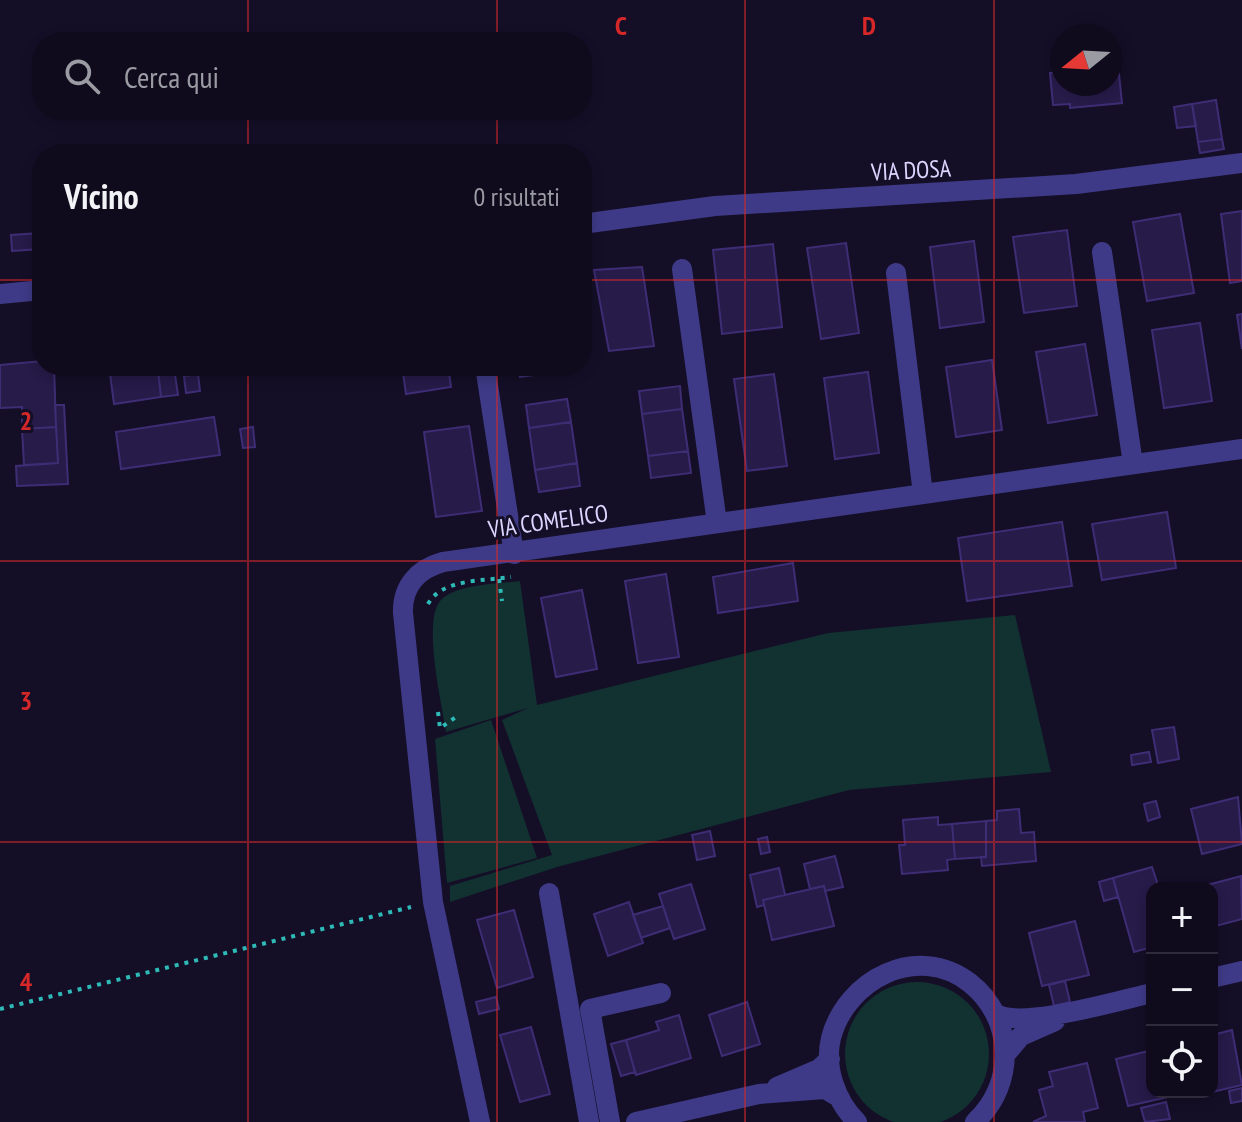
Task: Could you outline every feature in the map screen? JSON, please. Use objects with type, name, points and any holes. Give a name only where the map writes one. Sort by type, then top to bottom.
[{"type":"street","name":"VIA DOSA","points":[[592,223],[715,206],[1076,184],[1242,163]]},
{"type":"street","points":[[1102,252],[1133,464]]},
{"type":"street","points":[[682,269],[717,523]]},
{"type":"street","points":[[896,273],[923,494]]},
{"type":"street","points":[[0,294],[32,291]]},
{"type":"street","points":[[487,376],[514,554]]},
{"type":"street","name":"VIA COMELICO","points":[[480,1122],[433,902],[403,603],[413,580],[434,565],[1242,449]]},
{"type":"street","points":[[549,893],[589,1122]]},
{"type":"street","points":[[857,1122],[840,1098],[831,1075],[834,1028],[847,1001],[873,979],[899,969],[926,967],[969,982],[996,1014],[1005,1055],[996,1096],[975,1122]]},
{"type":"street","points":[[1218,977],[1242,971]]},
{"type":"street","points":[[610,1122],[590,1009],[661,993]]},
{"type":"street","points":[[996,1014],[1016,1019],[1080,1010],[1146,994]]},
{"type":"street","points":[[1005,1055],[1021,1036],[1080,1010]]},
{"type":"street","points":[[759,1094],[819,1069],[830,1059]]},
{"type":"street","points":[[636,1122],[759,1094],[825,1089],[840,1098]]},
{"type":"path","points":[[427,609],[433,595],[448,586],[514,577]]},
{"type":"path","points":[[499,579],[502,601]]},
{"type":"path","points":[[436,697],[440,728],[456,717]]},
{"type":"path","points":[[0,1009],[433,902]]},
{"type":"green space","points":[[520,581],[537,705],[828,633],[1015,615],[1051,772],[849,790],[557,867],[450,902],[450,886],[552,855],[502,720],[528,708],[446,732],[435,662],[433,623],[442,599],[458,590]]},
{"type":"green space","points":[[491,720],[537,858],[447,883],[435,739]]},
{"type":"green space","points":[[903,984],[931,984],[957,994],[977,1014],[987,1040],[987,1068],[977,1094],[957,1114],[934,1123],[900,1123],[877,1114],[857,1094],[847,1068],[847,1040],[857,1014],[877,994]]},
{"type":"building","points":[[1052,96],[1121,96],[1122,103],[1070,108],[1070,104],[1053,105]]},
{"type":"building","points":[[1216,100],[1222,139],[1198,142],[1192,104]]},
{"type":"building","points":[[1192,104],[1196,126],[1177,128],[1174,107]]},
{"type":"building","points":[[1222,139],[1224,149],[1200,153],[1198,142]]},
{"type":"building","points":[[1242,211],[1242,281],[1230,283],[1221,214]]},
{"type":"building","points":[[1180,214],[1194,293],[1147,301],[1133,222]]},
{"type":"building","points":[[1067,230],[1077,306],[1024,313],[1013,237]]},
{"type":"building","points":[[32,234],[32,250],[12,251],[11,235]]},
{"type":"building","points":[[974,241],[984,322],[940,328],[930,247]]},
{"type":"building","points":[[846,243],[859,333],[821,339],[807,248]]},
{"type":"building","points":[[773,244],[782,327],[722,334],[713,250]]},
{"type":"building","points":[[642,267],[654,346],[609,351],[594,270]]},
{"type":"building","points":[[1242,314],[1242,349],[1237,315]]},
{"type":"building","points":[[1200,323],[1212,401],[1164,408],[1152,330]]},
{"type":"building","points":[[1085,344],[1097,415],[1048,423],[1036,352]]},
{"type":"building","points":[[992,360],[1002,430],[956,437],[946,367]]},
{"type":"building","points":[[32,362],[32,376],[54,376],[56,427],[22,429],[22,407],[0,408],[0,365]]},
{"type":"building","points":[[868,372],[879,453],[835,459],[824,378]]},
{"type":"building","points":[[774,374],[787,466],[747,471],[734,379]]},
{"type":"building","points":[[110,376],[159,376],[161,397],[114,404]]},
{"type":"building","points":[[159,376],[175,376],[178,395],[161,397]]},
{"type":"building","points":[[184,376],[198,376],[200,391],[186,393]]},
{"type":"building","points":[[403,376],[449,376],[451,387],[406,394]]},
{"type":"building","points":[[680,386],[682,409],[642,414],[639,391]]},
{"type":"building","points":[[567,399],[571,422],[529,428],[526,405]]},
{"type":"building","points":[[55,405],[64,405],[68,484],[17,486],[16,466],[58,463]]},
{"type":"building","points":[[682,409],[688,451],[648,456],[642,414]]},
{"type":"building","points":[[214,417],[220,455],[121,469],[116,432]]},
{"type":"building","points":[[571,422],[577,463],[535,470],[529,428]]},
{"type":"building","points":[[469,426],[482,511],[436,517],[424,432]]},
{"type":"building","points":[[56,427],[58,463],[24,465],[22,429]]},
{"type":"building","points":[[253,427],[255,447],[243,448],[240,429]]},
{"type":"building","points":[[688,451],[691,473],[651,478],[648,456]]},
{"type":"building","points":[[577,463],[580,486],[539,492],[535,470]]},
{"type":"building","points":[[1167,512],[1176,568],[1102,580],[1092,524]]},
{"type":"building","points":[[1062,522],[1072,586],[967,601],[958,538]]},
{"type":"building","points":[[793,563],[798,601],[718,613],[713,577]]},
{"type":"building","points":[[666,574],[679,657],[638,663],[625,581]]},
{"type":"building","points":[[582,590],[597,669],[556,677],[541,598]]},
{"type":"building","points":[[1174,727],[1179,759],[1158,763],[1152,730]]},
{"type":"building","points":[[1149,752],[1151,762],[1132,765],[1131,755]]},
{"type":"building","points":[[1238,797],[1242,844],[1202,854],[1191,809]]},
{"type":"building","points":[[1156,801],[1160,817],[1148,821],[1144,804]]},
{"type":"building","points":[[1019,809],[1021,833],[1034,832],[1036,861],[982,866],[981,857],[986,857],[986,821],[997,820],[997,811]]},
{"type":"building","points":[[938,817],[938,825],[952,824],[955,859],[947,860],[948,870],[902,874],[899,845],[905,845],[903,820]]},
{"type":"building","points":[[986,821],[986,857],[955,859],[952,824]]},
{"type":"building","points":[[710,831],[715,856],[697,860],[692,835]]},
{"type":"building","points":[[767,837],[770,852],[761,854],[758,839]]},
{"type":"building","points":[[835,856],[843,887],[825,891],[824,886],[810,889],[804,864]]},
{"type":"building","points":[[1152,867],[1157,882],[1146,882],[1146,949],[1134,952],[1113,878]]},
{"type":"building","points":[[779,868],[785,895],[763,900],[764,905],[757,907],[750,875]]},
{"type":"building","points":[[1241,876],[1242,919],[1218,925],[1218,882]]},
{"type":"building","points":[[1113,878],[1118,897],[1104,901],[1099,882]]},
{"type":"building","points":[[691,884],[705,929],[674,939],[659,894]]},
{"type":"building","points":[[824,886],[834,926],[772,940],[763,900]]},
{"type":"building","points":[[629,902],[643,943],[608,956],[594,914]]},
{"type":"building","points":[[663,906],[670,928],[641,938],[633,915]]},
{"type":"building","points":[[514,910],[533,977],[497,988],[477,920]]},
{"type":"building","points":[[1075,921],[1089,975],[1042,986],[1029,933]]},
{"type":"building","points":[[1065,981],[1070,1002],[1054,1006],[1049,985]]},
{"type":"building","points":[[496,997],[499,1009],[479,1014],[476,1002]]},
{"type":"building","points":[[747,1002],[760,1044],[722,1056],[709,1015]]},
{"type":"building","points":[[679,1015],[691,1058],[636,1075],[626,1040],[659,1030],[656,1022]]},
{"type":"building","points":[[531,1027],[550,1094],[520,1102],[500,1035]]},
{"type":"building","points":[[1232,1030],[1242,1085],[1218,1091],[1218,1034]]},
{"type":"building","points":[[626,1040],[635,1072],[621,1076],[611,1044]]},
{"type":"building","points":[[1146,1052],[1146,1098],[1164,1098],[1128,1106],[1116,1059]]},
{"type":"building","points":[[1087,1063],[1098,1108],[1083,1112],[1085,1122],[1033,1122],[1046,1116],[1039,1090],[1053,1086],[1049,1072]]},
{"type":"building","points":[[1242,1088],[1242,1101],[1231,1103],[1229,1091]]},
{"type":"building","points":[[1166,1102],[1170,1119],[1145,1122],[1141,1108]]}]
